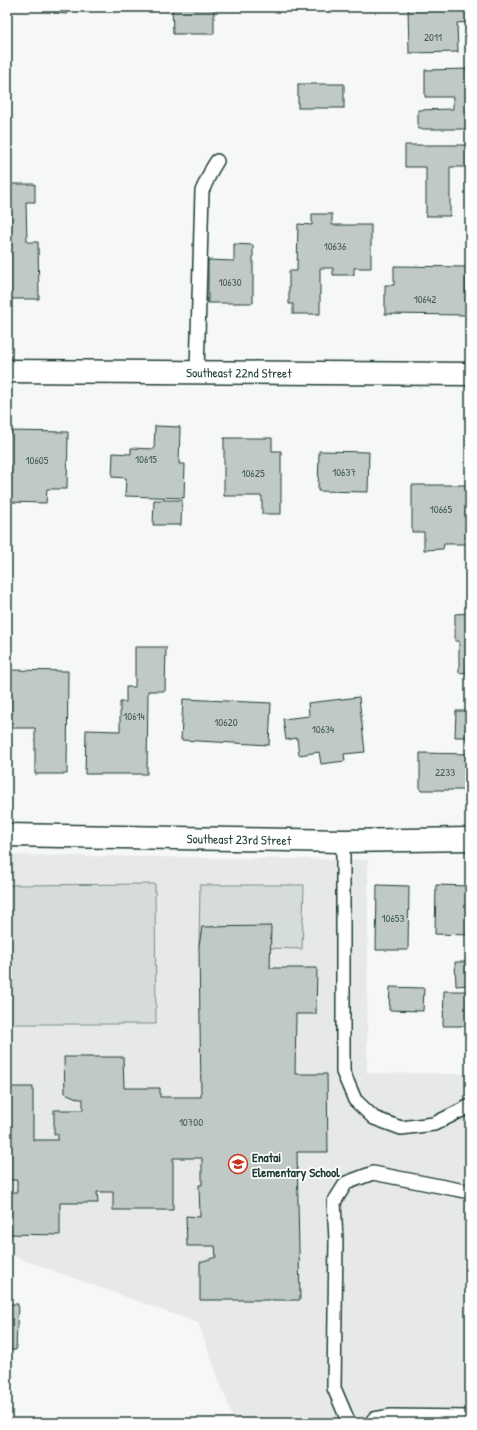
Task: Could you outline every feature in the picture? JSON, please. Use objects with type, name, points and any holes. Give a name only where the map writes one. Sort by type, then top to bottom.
[{"type":"street","name":"Southeast 22nd Street","points":[[7,371],[470,374]]},
{"type":"street","name":"Southeast 23rd Street","points":[[7,835],[343,841],[470,838]]},
{"type":"lane","points":[[197,372],[202,191],[217,161]]},
{"type":"lane","points":[[343,841],[343,1072],[355,1100],[374,1118],[401,1128],[434,1124],[470,1106]]},
{"type":"lane","points":[[349,1423],[334,1388],[336,1240],[334,1202],[346,1183],[373,1172],[470,1192]]},
{"type":"lane","points":[[371,1423],[374,1419],[391,1416],[470,1417]]},
{"type":"shaded area","name":"Enatai Elementary School","points":[[7,855],[368,860],[367,1073],[470,1074],[470,1423],[235,1423],[198,1323],[7,1254]]},
{"type":"shaded area","points":[[155,884],[156,1024],[7,1024],[7,885]]},
{"type":"shaded area","points":[[200,885],[304,885],[302,949],[199,946]]},
{"type":"building","points":[[53,7],[67,7],[67,14],[53,13]]},
{"type":"building","points":[[172,7],[214,7],[214,34],[173,34]]},
{"type":"building","points":[[408,7],[470,7],[470,22],[457,23],[458,52],[409,53]]},
{"type":"building","points":[[470,69],[470,129],[418,129],[418,110],[453,109],[453,97],[425,97],[425,70]]},
{"type":"building","points":[[298,84],[344,84],[344,108],[298,108]]},
{"type":"building","points":[[405,145],[470,145],[470,167],[450,167],[450,216],[426,216],[426,167],[405,167]]},
{"type":"building","points":[[7,184],[35,184],[35,202],[26,202],[27,242],[38,242],[39,299],[7,299]]},
{"type":"building","points":[[312,214],[332,214],[332,225],[371,225],[371,268],[354,268],[354,275],[333,275],[333,268],[320,268],[320,314],[293,314],[293,304],[289,304],[289,271],[297,271],[298,224],[312,225]]},
{"type":"building","points":[[234,244],[253,245],[253,303],[208,303],[208,260],[234,261]]},
{"type":"building","points":[[394,266],[466,267],[466,315],[385,314],[385,285],[394,285]]},
{"type":"building","points":[[155,426],[180,427],[179,464],[185,464],[184,498],[125,496],[126,478],[112,477],[113,453],[131,454],[131,448],[154,449]]},
{"type":"building","points":[[7,431],[68,432],[67,489],[47,489],[46,503],[7,502]]},
{"type":"building","points":[[224,438],[272,438],[272,451],[281,451],[281,514],[262,514],[262,496],[224,496]]},
{"type":"building","points":[[319,451],[369,452],[368,492],[318,491]]},
{"type":"building","points":[[412,485],[470,485],[470,544],[444,544],[443,549],[424,550],[424,532],[412,532]]},
{"type":"building","points":[[154,500],[182,500],[181,525],[153,525]]},
{"type":"building","points":[[470,613],[470,672],[459,673],[459,641],[455,641],[455,614]]},
{"type":"building","points":[[135,647],[166,647],[165,691],[148,691],[147,774],[85,774],[86,730],[120,731],[120,702],[126,702],[126,687],[135,687]]},
{"type":"building","points":[[7,670],[68,671],[67,774],[35,774],[35,728],[7,728]]},
{"type":"building","points":[[359,697],[365,752],[344,754],[345,761],[321,764],[319,752],[299,755],[297,738],[286,740],[283,719],[309,716],[308,703]]},
{"type":"building","points":[[183,699],[271,703],[269,745],[181,740]]},
{"type":"building","points":[[456,711],[470,711],[470,737],[455,737]]},
{"type":"building","points":[[420,753],[470,754],[470,790],[420,790]]},
{"type":"building","points":[[377,885],[409,886],[408,950],[376,950]]},
{"type":"building","points":[[436,885],[470,886],[470,935],[435,934]]},
{"type":"building","points":[[271,926],[270,968],[317,968],[316,1014],[296,1014],[295,1074],[327,1074],[328,1152],[297,1152],[300,1300],[200,1300],[200,1262],[216,1257],[215,1246],[187,1246],[186,1216],[200,1217],[199,1185],[202,1185],[202,1158],[173,1158],[173,1210],[113,1210],[113,1192],[97,1192],[98,1203],[60,1203],[60,1235],[7,1234],[7,1194],[17,1192],[17,1180],[7,1180],[7,1087],[33,1087],[33,1140],[58,1140],[58,1134],[54,1134],[54,1110],[83,1110],[83,1099],[79,1099],[65,1093],[64,1057],[123,1057],[124,1088],[160,1088],[160,1097],[201,1097],[199,946],[202,927]]},
{"type":"building","points":[[455,962],[470,962],[470,985],[456,986]]},
{"type":"building","points":[[390,987],[424,988],[423,1011],[389,1010]]},
{"type":"building","points":[[444,991],[468,991],[468,1026],[443,1026]]},
{"type":"building","points":[[7,1304],[18,1304],[16,1350],[7,1350]]},
{"type":"place","name":"Enatai Elementary School","points":[[238,1164]]}]
